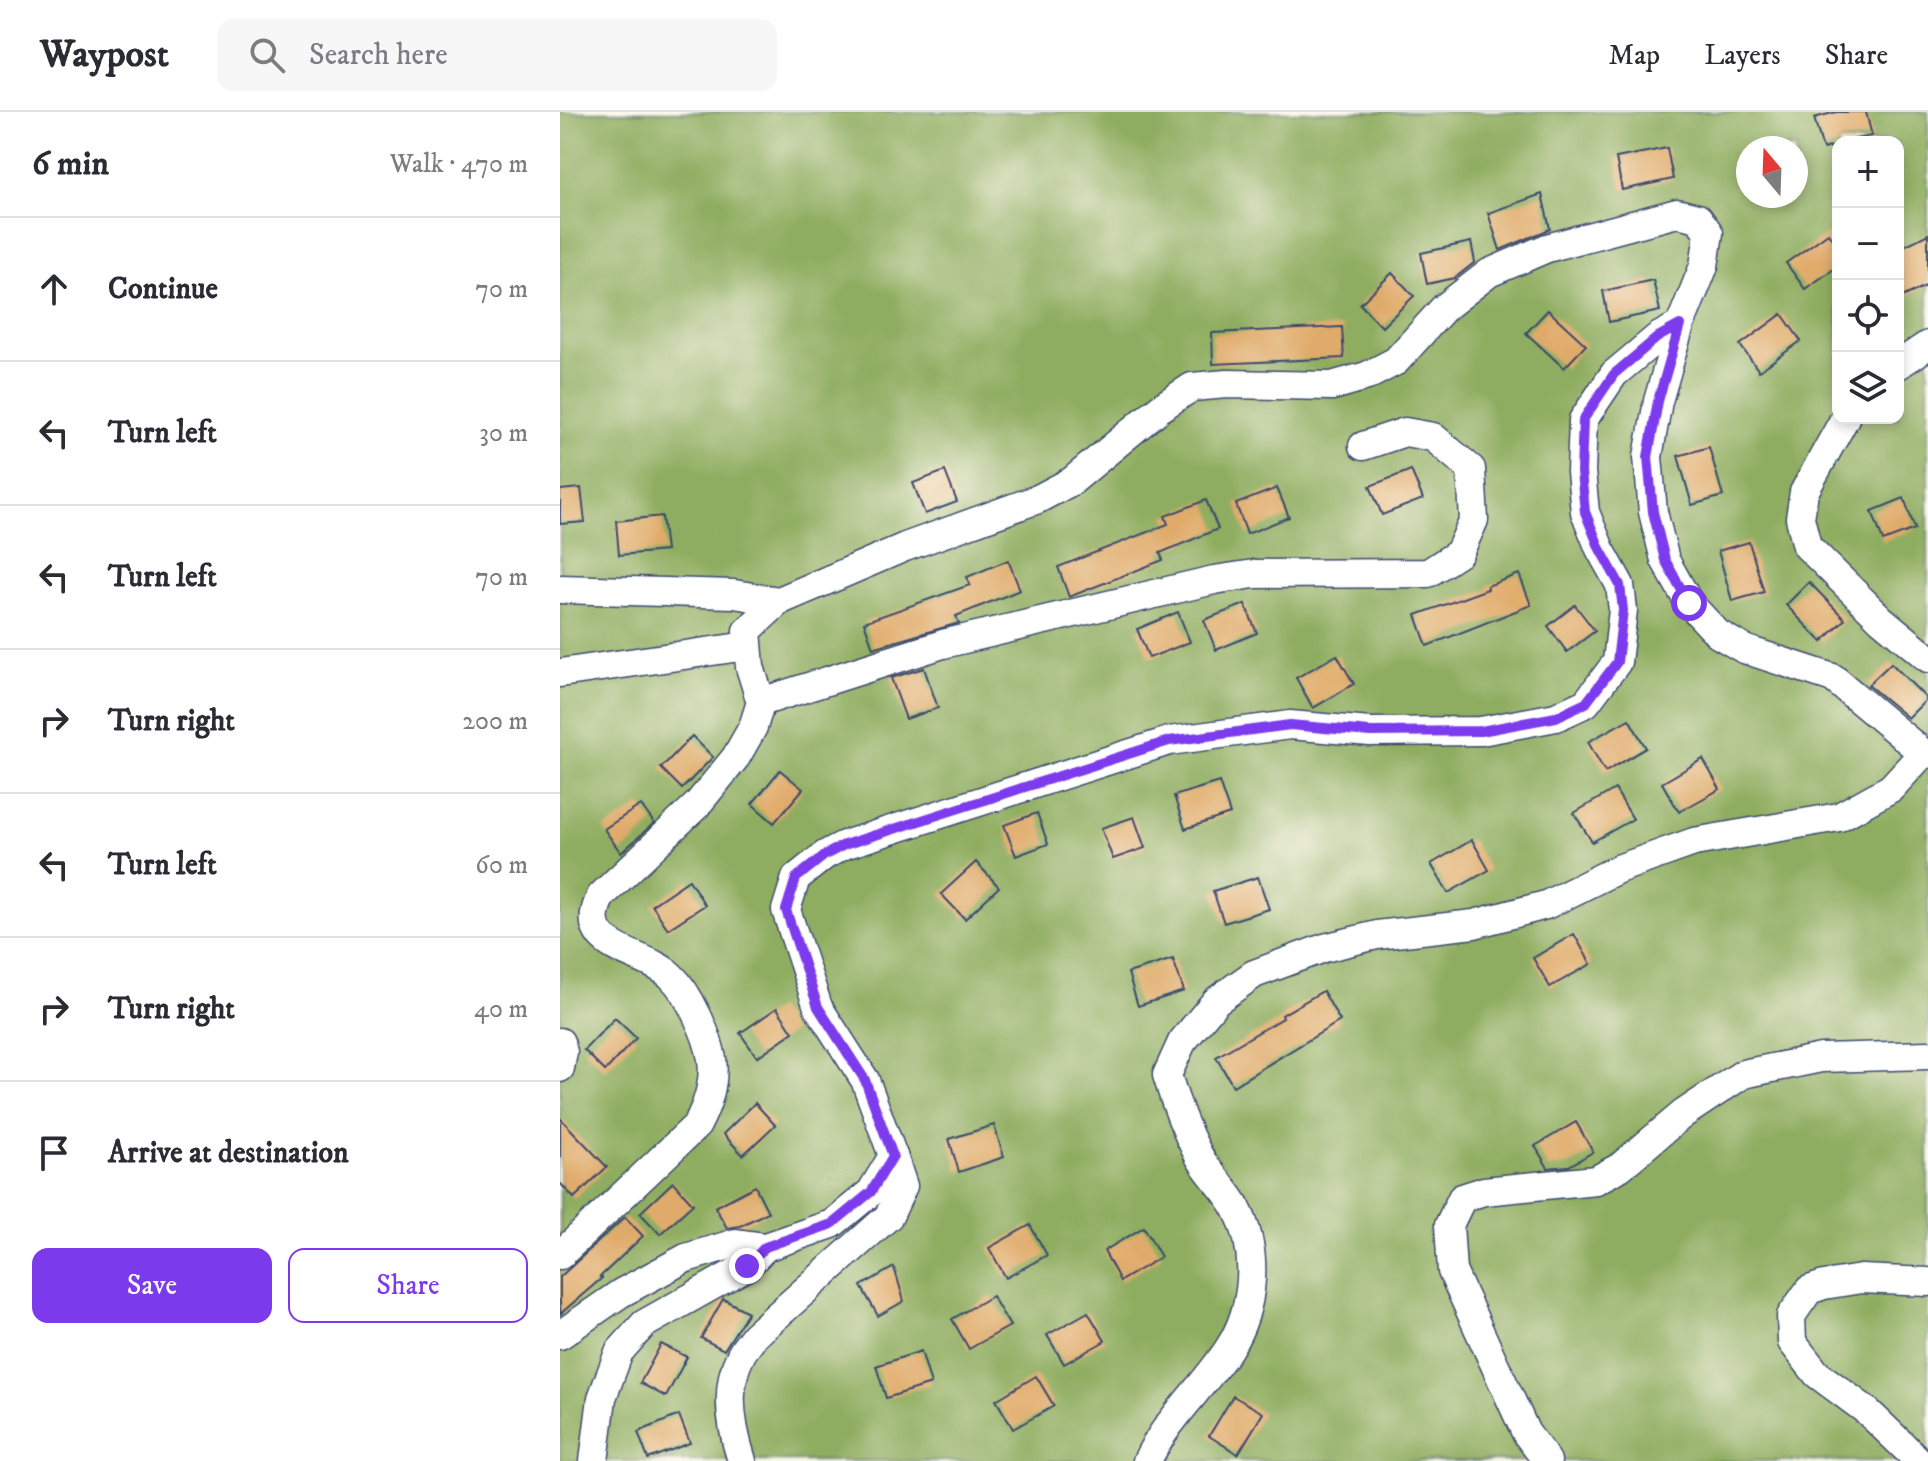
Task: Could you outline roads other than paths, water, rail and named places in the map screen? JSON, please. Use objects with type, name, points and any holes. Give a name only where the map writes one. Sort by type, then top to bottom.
[{"type":"street","points":[[560,1255],[697,1125],[706,1107],[712,1080],[712,1059],[694,1008],[673,977],[658,966],[625,953],[598,934],[593,922],[595,908],[611,884],[697,805],[736,757],[753,727],[761,702],[750,667],[747,631],[779,601],[905,547],[1038,499],[1072,481],[1160,408],[1192,387],[1227,384],[1332,386],[1367,376],[1396,361],[1444,308],[1489,273],[1547,248],[1587,236],[1677,213],[1698,218],[1709,233],[1704,266],[1680,325],[1658,401],[1648,457],[1653,512],[1665,560],[1689,603],[1718,634],[1744,649],[1833,678],[1925,753],[1891,788],[1839,817],[1694,842],[1618,869],[1546,905],[1474,924],[1377,935],[1324,948],[1254,974],[1216,1001],[1182,1042],[1167,1075],[1179,1113],[1199,1157],[1236,1207],[1245,1230],[1251,1267],[1248,1309],[1230,1347],[1166,1429],[1147,1461]]},
{"type":"street","points":[[742,1461],[733,1432],[732,1388],[739,1357],[754,1336],[889,1216],[903,1186],[865,1080],[818,1007],[786,910],[796,878],[825,855],[844,845],[1169,741],[1290,725],[1370,732],[1481,731],[1556,717],[1586,703],[1617,662],[1623,610],[1620,585],[1600,549],[1585,512],[1581,472],[1583,420],[1614,374],[1658,337],[1680,325]]},
{"type":"street","points":[[1904,361],[1928,345]]},
{"type":"street","points":[[1842,424],[1804,492],[1800,518],[1807,546],[1881,619],[1928,658]]},
{"type":"street","points":[[761,702],[943,644],[1214,580],[1254,574],[1428,573],[1459,553],[1474,520],[1471,469],[1433,437],[1405,432],[1363,446]]},
{"type":"street","points":[[560,589],[734,594],[779,601]]},
{"type":"street","points":[[560,673],[747,646]]},
{"type":"street","points":[[560,1042],[563,1052],[560,1068]]},
{"type":"street","points":[[1547,1461],[1526,1433],[1452,1271],[1449,1225],[1462,1198],[1484,1191],[1596,1180],[1620,1167],[1683,1114],[1743,1074],[1821,1058],[1928,1055]]},
{"type":"street","points":[[560,1335],[621,1293],[686,1258],[736,1243],[765,1247],[832,1224],[871,1192],[893,1156]]},
{"type":"street","points":[[594,1461],[602,1398],[619,1352],[644,1324],[747,1266],[765,1247]]},
{"type":"street","points":[[1919,1461],[1867,1411],[1817,1374],[1792,1342],[1791,1316],[1809,1290],[1824,1285],[1861,1279],[1928,1282]]}]
